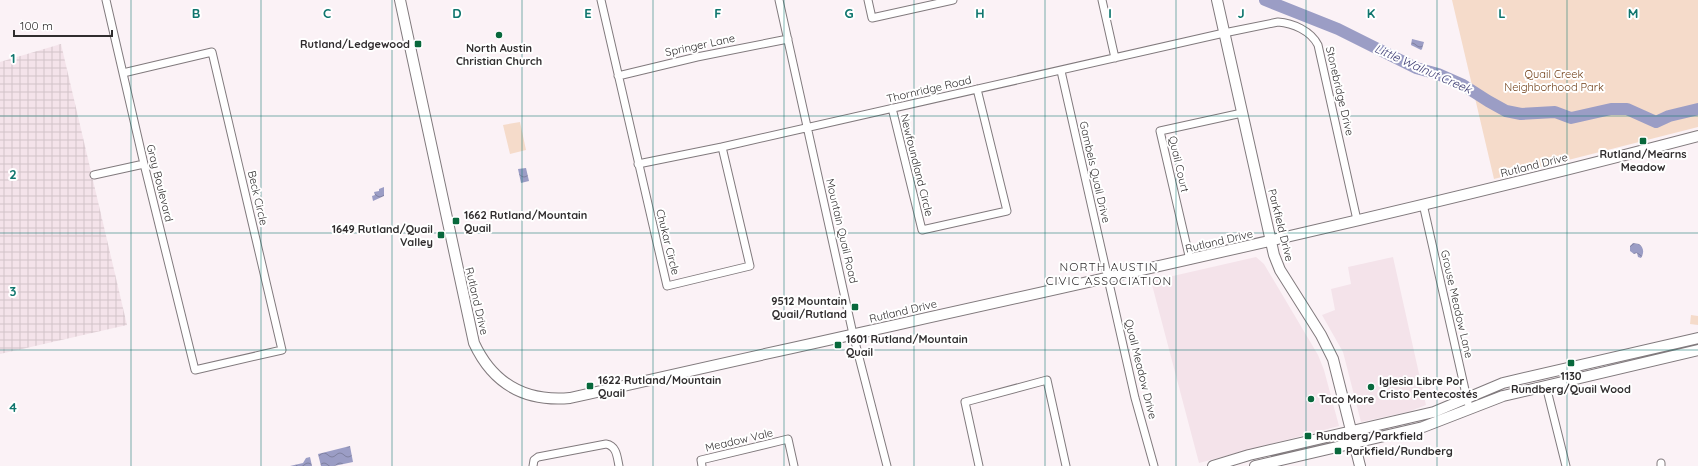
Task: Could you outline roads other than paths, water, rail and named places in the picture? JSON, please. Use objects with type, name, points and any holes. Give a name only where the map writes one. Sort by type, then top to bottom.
[{"type":"street","name":"Gray Boulevard","points":[[106,0],[144,164],[195,370]]},
{"type":"street","name":"Rutland Drive","points":[[400,0],[471,332],[479,353],[485,363],[506,383],[532,396],[556,399],[570,398],[1190,260],[1422,204],[1458,197],[1698,136]]},
{"type":"street","name":"Chukar Circle","points":[[601,0],[667,286],[750,266],[722,147]]},
{"type":"street","name":"Mountain Quail Road","points":[[779,0],[854,334],[887,466]]},
{"type":"street","points":[[868,0],[872,18],[953,0]]},
{"type":"street","points":[[1102,0],[1115,58]]},
{"type":"street","name":"Parkfield Drive","points":[[1218,0],[1224,33],[1271,241],[1280,270],[1321,335],[1331,354],[1338,375],[1360,466]]},
{"type":"street","name":"Stonebridge Drive","points":[[1224,33],[1278,22],[1286,22],[1304,30],[1316,41],[1357,220]]},
{"type":"street","name":"Thornridge Road","points":[[638,164],[722,147],[1062,71],[1224,33]]},
{"type":"street","name":"Springer Lane","points":[[618,76],[697,57],[788,39]]},
{"type":"street","name":"Beck Circle","points":[[123,73],[212,52],[282,350],[195,370]]},
{"type":"street","name":"Gambels Quail Drive","points":[[1062,71],[1107,278]]},
{"type":"street","name":"Newfoundland Circle","points":[[892,108],[922,230],[1007,212],[977,89]]},
{"type":"street","name":"Quail Court","points":[[1190,260],[1160,131],[1242,113]]},
{"type":"street","points":[[94,175],[144,164]]},
{"type":"street","name":"Grouse Meadow Lane","points":[[1422,204],[1469,409]]},
{"type":"street","name":"Quail Meadow Drive","points":[[1107,278],[1135,398],[1154,466]]},
{"type":"street","points":[[1213,466],[1242,461],[1352,431],[1434,412],[1503,383],[1698,338]]},
{"type":"street","points":[[1678,343],[1680,354]]},
{"type":"street","points":[[1255,466],[1423,427],[1503,396],[1698,350]]},
{"type":"street","points":[[979,466],[965,402],[1047,380],[1066,466]]},
{"type":"street","points":[[1546,386],[1566,466]]},
{"type":"street","name":"Meadow Vale","points":[[702,466],[701,460],[788,439],[794,466]]},
{"type":"street","points":[[533,466],[534,460],[540,456],[606,444],[615,449],[619,466]]},
{"type":"water","points":[[1412,39],[1424,42],[1421,50],[1411,45]]},
{"type":"water","points":[[526,168],[529,181],[521,183],[518,169]]},
{"type":"water","points":[[384,187],[384,196],[373,201],[372,196],[375,195],[374,192],[379,191],[379,189]]},
{"type":"water","points":[[1633,243],[1639,244],[1642,247],[1643,254],[1641,258],[1638,257],[1637,253],[1634,254],[1630,251],[1630,246]]},
{"type":"water","points":[[350,446],[353,462],[334,466],[321,466],[318,454]]},
{"type":"water","points":[[310,457],[312,466],[290,466],[303,463],[306,458]]},
{"type":"waterway","name":"Little Walnut Creek","points":[[1265,0],[1338,29],[1416,68],[1438,74],[1463,85],[1506,111],[1521,114],[1555,112],[1571,118],[1611,109],[1627,109],[1656,122],[1669,116],[1698,109]]},
{"type":"place","name":"North Austin Christian Church","points":[[499,35]]},
{"type":"place","name":"Rutland/Ledgewood","points":[[418,44]]},
{"type":"place","name":"Rutland/Mearns Meadow","points":[[1643,141]]},
{"type":"place","name":"1662 Rutland/Mountain Quail","points":[[456,221]]},
{"type":"place","name":"1649 Rutland/Quail Valley","points":[[441,235]]},
{"type":"place","name":"9512 Mountain Quail/Rutland","points":[[855,307]]},
{"type":"place","name":"1601 Rutland/Mountain Quail","points":[[838,345]]},
{"type":"place","name":"1130 Rundberg/Quail Wood","points":[[1571,363]]},
{"type":"place","name":"1622 Rutland/Mountain Quail","points":[[590,386]]},
{"type":"place","name":"Iglesia Libre Por Cristo Pentecostés","points":[[1371,387]]},
{"type":"place","name":"Taco More","points":[[1311,399]]},
{"type":"place","name":"Rundberg/Parkfield","points":[[1308,436]]},
{"type":"place","name":"Parkfield/Rundberg","points":[[1338,451]]},
{"type":"district","name":"NORTH AUSTIN CIVIC ASSOCIATION","points":[[1109,274]]},
{"type":"park label","name":"Quail Creek Neighborhood Park","points":[[1554,80]]}]
